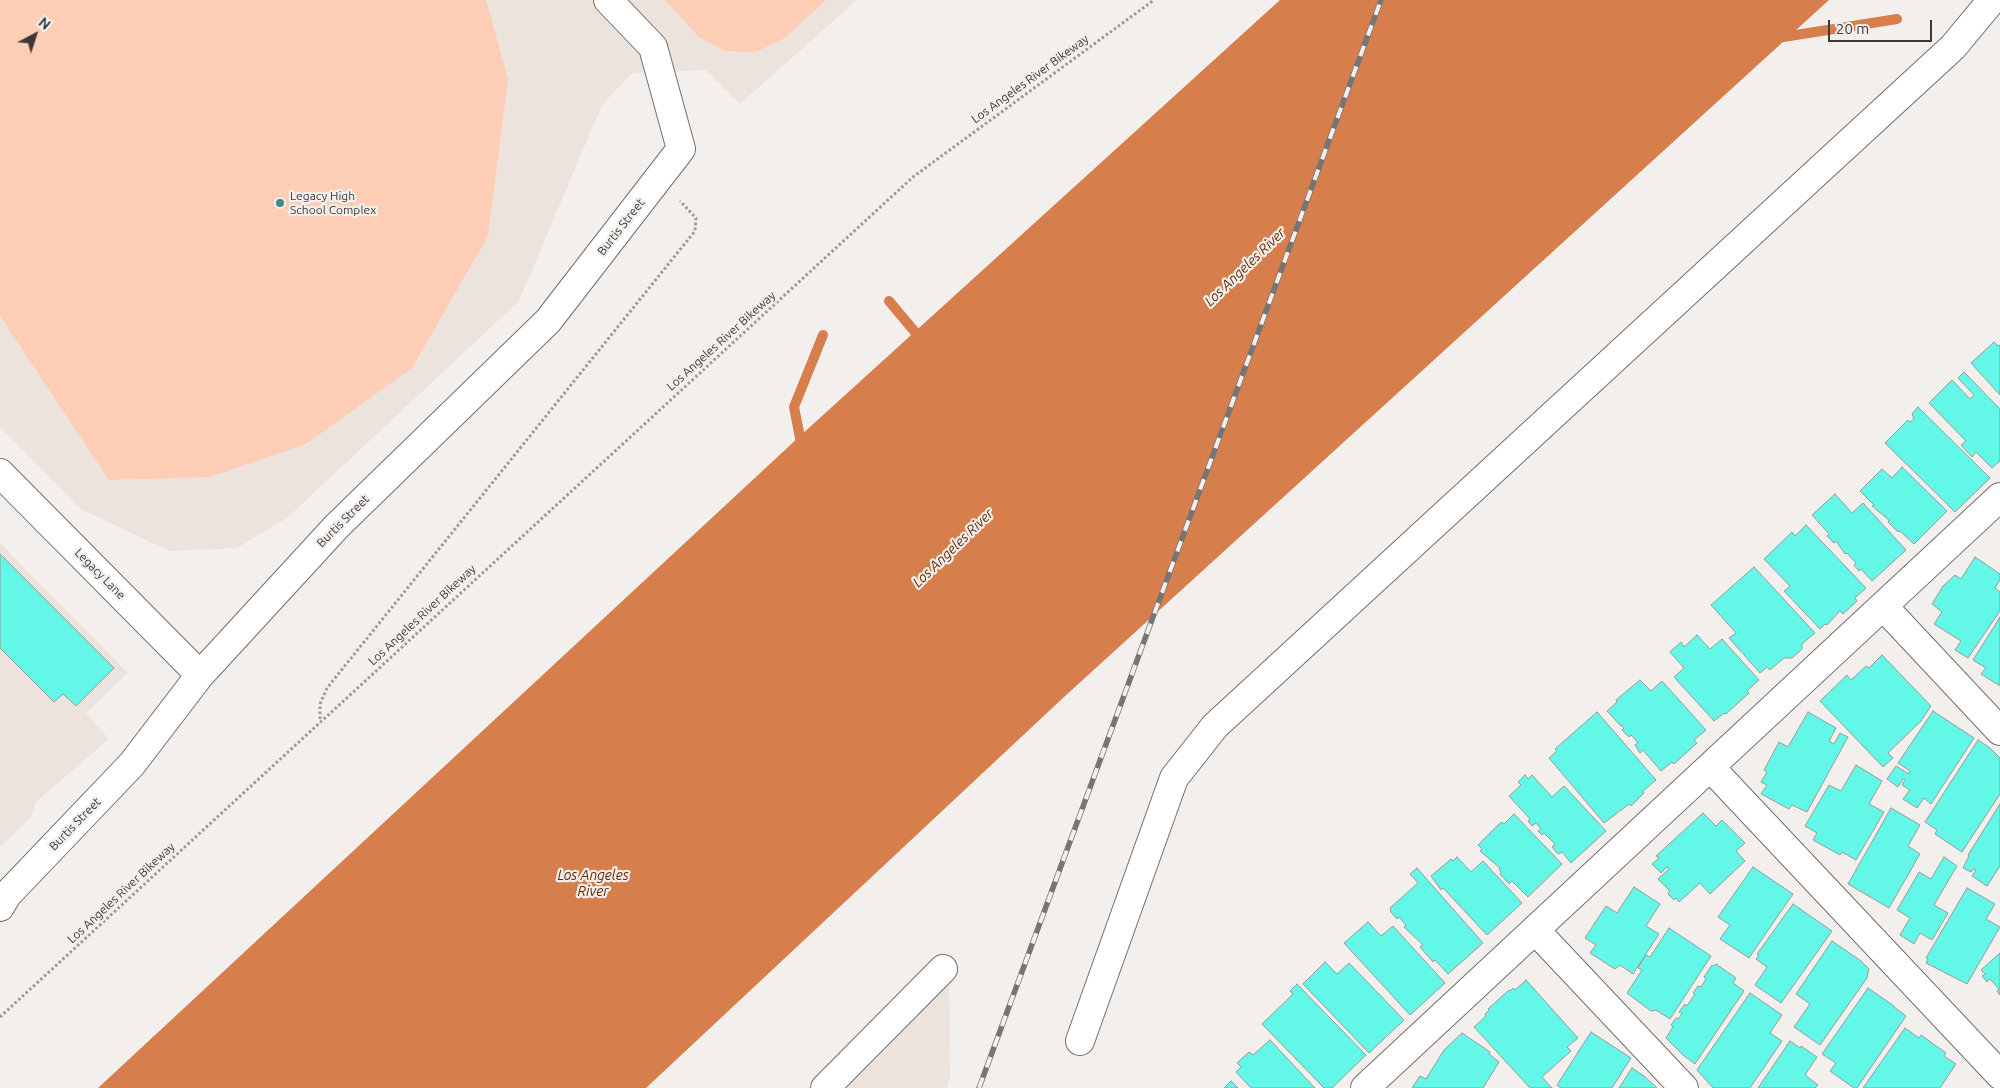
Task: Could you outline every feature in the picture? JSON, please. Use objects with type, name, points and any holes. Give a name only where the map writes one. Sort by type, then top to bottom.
[{"type":"street","name":"Burtis Street","points":[[3,901],[132,764],[200,675],[338,526],[548,321],[681,149],[653,47],[608,0]]},
{"type":"street","points":[[1080,1041],[1174,778],[1215,726],[1953,47],[1992,0]]},
{"type":"street","name":"Legacy Lane","points":[[0,473],[200,675]]},
{"type":"street","points":[[1365,1088],[2000,497]]},
{"type":"street","points":[[1883,606],[2000,731]]},
{"type":"street","points":[[1710,767],[2000,1075]]},
{"type":"street","points":[[1535,930],[1684,1088]]},
{"type":"street","points":[[825,1088],[943,969]]},
{"type":"path","name":"Los Angeles River Bikeway","points":[[0,1016],[913,177],[1154,0]]},
{"type":"path","name":"Los Angeles River Bikeway","points":[[320,720],[320,704],[327,688],[695,230],[696,218],[658,179]]},
{"type":"shaded area","name":"Legacy High School Complex","points":[[0,0],[857,0],[740,104],[706,70],[632,73],[602,105],[519,301],[287,518],[237,548],[169,551],[81,509],[0,427]]},
{"type":"shaded area","name":"Legacy High School Complex","points":[[0,0],[486,0],[508,79],[488,236],[412,368],[306,444],[210,477],[109,480],[0,316]]},
{"type":"shaded area","points":[[665,0],[826,0],[785,38],[756,52],[725,51],[699,37]]},
{"type":"shaded area","points":[[0,543],[128,673],[86,713],[109,739],[36,802],[31,818],[0,847]]},
{"type":"shaded area","points":[[949,980],[950,1078],[947,1088],[838,1088]]},
{"type":"water","name":"Los Angeles River","points":[[1280,0],[1829,0],[1064,697],[646,1088],[98,1088],[800,436]]},
{"type":"building","points":[[1994,342],[1998,346],[2000,345],[2000,395],[1971,363]]},
{"type":"building","points":[[1964,372],[2000,409],[2000,461],[1992,468],[1976,452],[1972,457],[1961,445],[1966,441],[1929,403],[1952,380],[1970,399],[1974,395],[1958,378]]},
{"type":"building","points":[[1918,407],[1990,478],[1955,512],[1885,443],[1908,420],[1910,422],[1914,419],[1912,414]]},
{"type":"building","points":[[1902,467],[1947,511],[1914,544],[1900,531],[1898,532],[1888,522],[1889,520],[1872,506],[1874,505],[1860,491],[1882,469],[1892,478]]},
{"type":"building","points":[[1835,494],[1852,513],[1863,503],[1906,550],[1872,581],[1861,569],[1859,571],[1854,565],[1856,563],[1847,553],[1845,554],[1836,541],[1834,543],[1827,536],[1829,534],[1812,515]]},
{"type":"building","points":[[1806,525],[1866,588],[1855,598],[1857,601],[1843,614],[1840,611],[1827,625],[1825,624],[1820,629],[1784,591],[1790,586],[1764,559],[1792,532],[1795,536]]},
{"type":"building","points":[[0,554],[114,668],[76,706],[63,694],[54,702],[0,648]]},
{"type":"building","points":[[1975,557],[2000,574],[2000,580],[1995,588],[2000,592],[2000,611],[1968,658],[1955,650],[1961,641],[1934,624],[1942,612],[1932,604],[1943,586],[1955,575],[1961,579]]},
{"type":"building","points":[[1754,567],[1815,633],[1802,644],[1802,649],[1792,658],[1784,658],[1770,670],[1767,667],[1760,673],[1729,638],[1736,633],[1711,605]]},
{"type":"building","points":[[2000,617],[2000,686],[1981,674],[1986,668],[1973,660]]},
{"type":"building","points":[[1697,635],[1710,649],[1722,639],[1759,680],[1747,691],[1749,693],[1726,714],[1724,713],[1714,721],[1674,677],[1684,668],[1670,652],[1681,642],[1684,647]]},
{"type":"building","points":[[1882,655],[1931,706],[1921,721],[1888,753],[1893,758],[1883,767],[1820,701],[1847,675],[1851,680],[1866,666],[1869,668]]},
{"type":"building","points":[[1640,680],[1651,691],[1662,681],[1706,730],[1694,740],[1697,743],[1674,764],[1672,762],[1661,771],[1643,750],[1640,753],[1635,745],[1638,743],[1631,735],[1629,737],[1622,730],[1624,728],[1622,725],[1607,711],[1617,702],[1616,700]]},
{"type":"building","points":[[1933,711],[1974,738],[1931,804],[1924,798],[1917,808],[1903,799],[1910,790],[1902,785],[1905,780],[1903,779],[1898,787],[1887,779],[1896,766],[1909,774],[1910,771],[1898,763]]},
{"type":"building","points":[[1597,712],[1656,780],[1643,791],[1644,793],[1631,806],[1629,804],[1604,823],[1549,758],[1557,751],[1555,749]]},
{"type":"building","points":[[1808,712],[1836,728],[1829,741],[1834,744],[1840,733],[1848,737],[1807,812],[1792,805],[1789,809],[1761,794],[1767,785],[1761,782],[1767,772],[1764,770],[1779,742],[1788,747]]},
{"type":"building","points":[[1978,740],[2000,758],[2000,794],[1962,852],[1935,834],[1937,830],[1925,822]]},
{"type":"building","points":[[1856,765],[1882,781],[1869,804],[1884,812],[1856,860],[1842,852],[1840,855],[1813,840],[1817,833],[1805,826],[1829,785],[1841,791]]},
{"type":"building","points":[[1525,775],[1528,779],[1532,775],[1552,797],[1564,786],[1606,831],[1571,863],[1562,852],[1558,854],[1552,847],[1555,844],[1544,833],[1542,835],[1538,831],[1541,829],[1536,823],[1532,826],[1528,821],[1530,819],[1509,796],[1521,785],[1518,782]]},
{"type":"building","points":[[2000,804],[2000,866],[1987,886],[1972,876],[1976,870],[1973,869],[1971,872],[1963,868],[1968,855]]},
{"type":"building","points":[[1891,808],[1920,825],[1908,846],[1920,854],[1889,908],[1848,884]]},
{"type":"building","points":[[1703,813],[1716,826],[1722,820],[1745,843],[1736,851],[1745,861],[1710,894],[1700,883],[1679,902],[1668,894],[1670,891],[1658,879],[1669,869],[1667,867],[1661,873],[1652,864],[1659,858],[1656,856]]},
{"type":"building","points":[[1514,814],[1562,864],[1528,897],[1512,881],[1509,884],[1500,874],[1500,868],[1480,851],[1482,849],[1478,845],[1498,825],[1502,822],[1504,824]]},
{"type":"building","points":[[1457,857],[1471,872],[1483,861],[1522,903],[1487,935],[1443,888],[1441,890],[1431,876],[1451,859],[1453,861]]},
{"type":"building","points":[[1944,857],[1957,866],[1934,905],[1948,913],[1932,940],[1920,933],[1914,944],[1900,935],[1910,918],[1897,910],[1919,872],[1931,879]]},
{"type":"building","points":[[1753,867],[1793,894],[1749,958],[1720,939],[1730,925],[1718,917]]},
{"type":"building","points":[[1417,868],[1483,943],[1448,974],[1435,960],[1433,962],[1420,947],[1423,945],[1404,927],[1406,925],[1399,917],[1397,919],[1390,911],[1390,908],[1418,883],[1410,874]]},
{"type":"building","points":[[1634,887],[1660,904],[1646,926],[1659,934],[1633,974],[1620,965],[1615,969],[1590,953],[1596,945],[1585,938],[1606,906],[1617,913]]},
{"type":"building","points":[[1967,888],[1995,904],[1986,919],[2000,927],[1967,984],[1926,963],[1928,959],[1926,958]]},
{"type":"building","points":[[1793,904],[1832,931],[1781,1003],[1755,985],[1767,967],[1756,959],[1759,955],[1757,954]]},
{"type":"building","points":[[1368,922],[1381,936],[1393,926],[1445,983],[1410,1015],[1344,943]]},
{"type":"building","points":[[1669,928],[1711,956],[1670,1019],[1656,1010],[1651,1011],[1627,993],[1642,970],[1638,968],[1646,955],[1650,957]]},
{"type":"building","points":[[1832,941],[1861,961],[1869,969],[1867,978],[1820,1045],[1794,1027],[1810,1004],[1796,994]]},
{"type":"building","points":[[2000,953],[2000,995],[1997,991],[1999,989],[1990,979],[1987,982],[1982,976],[1985,974],[1981,970]]},
{"type":"building","points":[[1325,962],[1337,974],[1349,963],[1404,1020],[1369,1053],[1303,984]]},
{"type":"building","points":[[1716,964],[1736,978],[1733,983],[1744,991],[1695,1064],[1666,1038],[1673,1027],[1671,1025],[1682,1014],[1679,1012],[1685,1004],[1687,1006],[1695,994],[1693,993],[1698,986],[1701,987],[1706,979],[1704,977],[1712,965]]},
{"type":"building","points":[[1526,980],[1578,1038],[1567,1047],[1571,1051],[1542,1077],[1552,1088],[1530,1088],[1474,1027],[1486,1016],[1485,1014],[1488,1009],[1509,990],[1513,988],[1515,990]]},
{"type":"building","points":[[1297,984],[1366,1055],[1332,1088],[1324,1088],[1262,1024],[1293,994],[1290,991]]},
{"type":"building","points":[[1868,988],[1906,1016],[1857,1088],[1854,1088],[1830,1071],[1836,1063],[1822,1054]]},
{"type":"building","points":[[1750,993],[1782,1015],[1770,1033],[1782,1041],[1750,1088],[1713,1088],[1697,1070]]},
{"type":"building","points":[[1905,1028],[1919,1038],[1921,1035],[1946,1053],[1944,1056],[1956,1064],[1940,1088],[1863,1088]]},
{"type":"building","points":[[1591,1032],[1631,1058],[1612,1088],[1561,1088],[1557,1085]]},
{"type":"building","points":[[1462,1033],[1490,1052],[1489,1054],[1499,1062],[1483,1088],[1412,1088],[1420,1076],[1426,1079],[1444,1050]]},
{"type":"building","points":[[1270,1040],[1315,1088],[1251,1088],[1236,1072],[1241,1067],[1237,1063],[1249,1052],[1253,1055]]},
{"type":"building","points":[[1790,1041],[1817,1057],[1805,1075],[1818,1085],[1815,1088],[1758,1088]]},
{"type":"building","points":[[1632,1068],[1644,1076],[1657,1088],[1619,1088]]},
{"type":"building","points":[[1231,1081],[1238,1088],[1224,1088]]},
{"type":"waterway","points":[[1777,38],[1897,19]]},
{"type":"waterway","points":[[889,301],[922,343]]},
{"type":"waterway","points":[[802,448],[794,407],[823,335]]},
{"type":"railway","points":[[979,1088],[1381,0]]},
{"type":"place","name":"Legacy High School Complex","points":[[280,203]]}]
